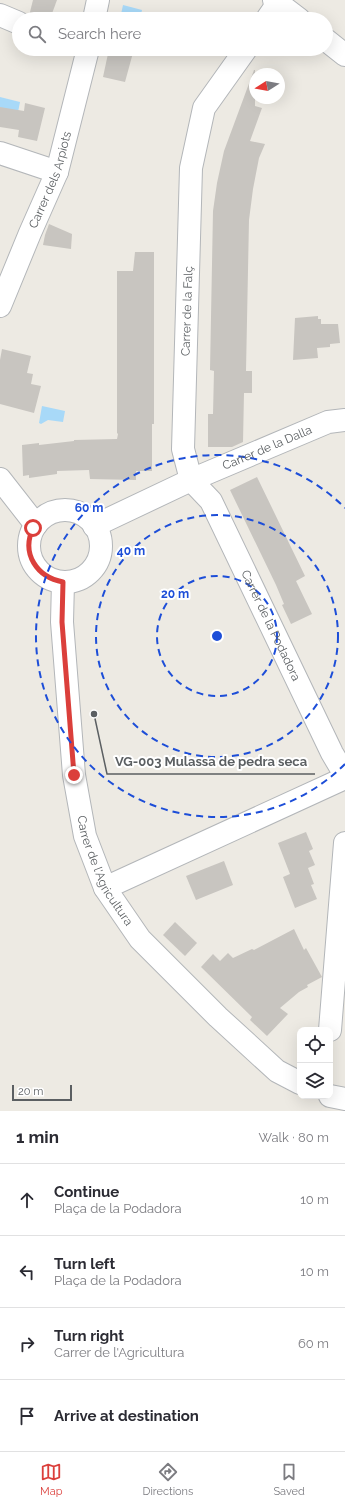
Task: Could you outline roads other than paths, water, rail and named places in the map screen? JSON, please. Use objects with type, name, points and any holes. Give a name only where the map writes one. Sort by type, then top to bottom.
[{"type":"street","points":[[95,12],[98,0]]},
{"type":"street","points":[[275,5],[287,12]]},
{"type":"street","points":[[0,15],[12,20]]},
{"type":"street","points":[[333,46],[345,55]]},
{"type":"street","name":"Carrer dels Arpiots","points":[[0,306],[57,172],[86,56]]},
{"type":"street","name":"Carrer de la Falç","points":[[191,480],[183,449],[191,168],[204,108],[241,56]]},
{"type":"street","points":[[0,153],[57,172]]},
{"type":"street","name":"Carrer de la Dalla","points":[[191,480],[328,422],[345,420]]},
{"type":"street","points":[[0,479],[36,525]]},
{"type":"street","points":[[94,526],[191,480]]},
{"type":"street","name":"Carrer de la Podadora","points":[[191,480],[211,501],[332,753],[345,775]]},
{"type":"street","points":[[65,510],[77,512],[86,517],[94,526],[100,543],[100,553],[95,564],[85,576],[76,580],[63,582],[54,580],[43,574],[33,563],[29,551],[30,534],[36,525],[52,512],[65,510]]},
{"type":"street","name":"Carrer de l'Agricultura","points":[[63,582],[62,622],[74,775],[86,836],[105,888],[140,939],[218,1017],[277,1071],[297,1081]]},
{"type":"street","points":[[105,888],[345,778]]},
{"type":"street","points":[[330,1027],[345,843]]},
{"type":"street","points":[[333,1097],[345,1099]]},
{"type":"water","points":[[123,5],[142,10],[142,12],[122,12]]},
{"type":"water","points":[[0,97],[20,102],[17,117],[0,107]]},
{"type":"water","points":[[42,406],[65,411],[63,422],[48,420],[41,424],[39,423]]},
{"type":"place","name":"VG-003 Mulassa de pedra seca","points":[[94,714]]}]
